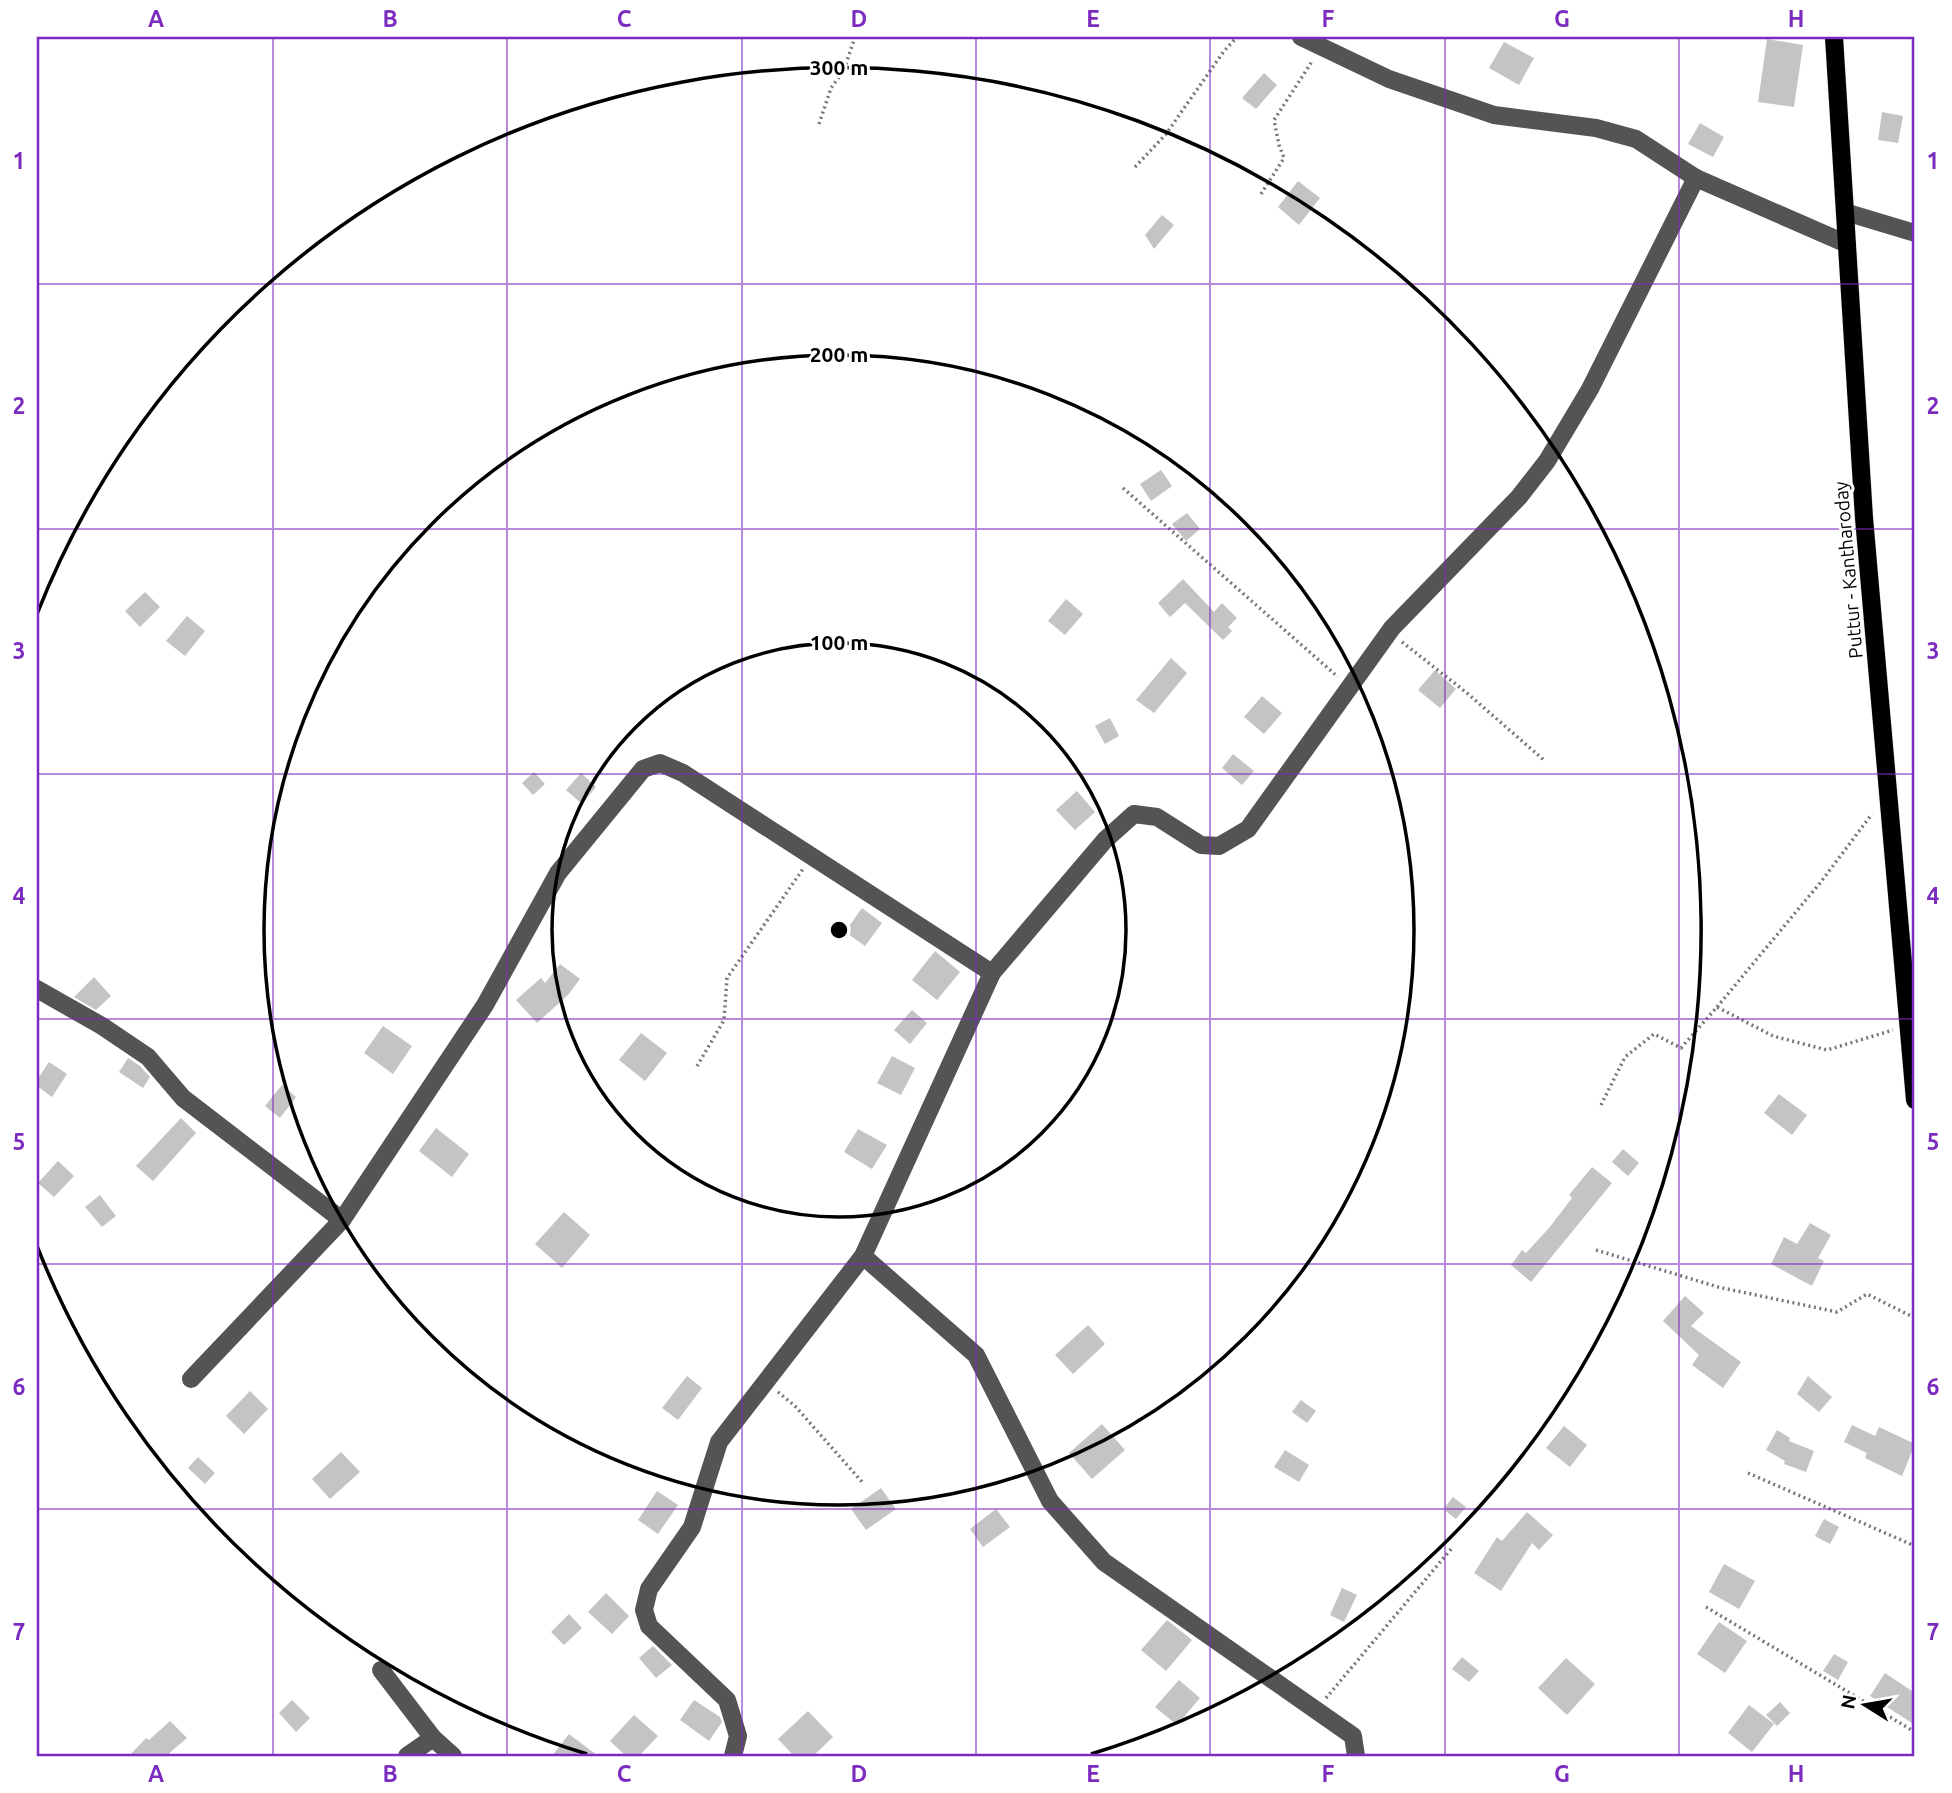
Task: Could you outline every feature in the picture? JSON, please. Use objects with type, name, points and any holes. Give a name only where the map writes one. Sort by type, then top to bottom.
[{"type":"main road","name":"Puttur - Kantharoday","points":[[1835,37],[1864,518],[1915,1100]]},
{"type":"street","points":[[1301,37],[1389,79],[1494,115],[1596,128],[1636,139],[1696,178],[1847,244]]},
{"type":"street","points":[[733,1756],[738,1736],[727,1700],[649,1626],[644,1610],[649,1590],[692,1527],[719,1442],[863,1256],[992,973],[1105,840],[1135,814],[1157,817],[1201,845],[1219,846],[1248,829],[1389,632],[1519,497],[1547,461],[1590,389],[1696,178]]},
{"type":"street","points":[[1845,212],[1915,233]]},
{"type":"street","points":[[191,1379],[342,1220],[485,1005],[558,873],[643,769],[660,763],[683,773],[992,973]]},
{"type":"street","points":[[37,989],[102,1026],[148,1057],[183,1098],[342,1220]]},
{"type":"street","points":[[863,1256],[976,1355],[1050,1501],[1104,1562],[1353,1736],[1356,1756]]},
{"type":"street","points":[[381,1670],[433,1738],[453,1756]]},
{"type":"street","points":[[407,1756],[433,1738]]},
{"type":"path","points":[[819,124],[831,88],[844,70],[855,37]]},
{"type":"path","points":[[1135,167],[1166,134],[1224,51],[1237,37]]},
{"type":"path","points":[[1261,194],[1284,158],[1274,120],[1322,47]]},
{"type":"path","points":[[1123,488],[1350,687]]},
{"type":"path","points":[[1389,632],[1467,693],[1545,761]]},
{"type":"path","points":[[1601,1105],[1625,1057],[1654,1034],[1681,1048],[1820,883],[1888,793]]},
{"type":"path","points":[[697,1066],[724,1020],[727,978],[812,856]]},
{"type":"path","points":[[1717,1006],[1773,1036],[1827,1050],[1909,1025]]},
{"type":"path","points":[[1596,1250],[1718,1287],[1837,1312],[1867,1294],[1915,1318]]},
{"type":"path","points":[[766,1382],[795,1406],[863,1483]]},
{"type":"path","points":[[1748,1473],[1915,1546]]},
{"type":"path","points":[[1316,1710],[1452,1548]]},
{"type":"path","points":[[1706,1607],[1915,1732]]},
{"type":"building","points":[[1767,39],[1803,45],[1794,107],[1758,102]]},
{"type":"building","points":[[1504,42],[1534,58],[1519,85],[1489,68]]},
{"type":"building","points":[[1264,73],[1277,85],[1256,109],[1242,98]]},
{"type":"building","points":[[1882,112],[1903,116],[1898,143],[1878,140]]},
{"type":"building","points":[[1700,123],[1724,137],[1713,157],[1688,144]]},
{"type":"building","points":[[1298,181],[1320,198],[1299,225],[1278,207]]},
{"type":"building","points":[[1162,215],[1174,225],[1154,249],[1145,235]]},
{"type":"building","points":[[1161,470],[1172,486],[1151,501],[1140,484]]},
{"type":"building","points":[[1187,513],[1200,529],[1186,541],[1172,524]]},
{"type":"building","points":[[1183,579],[1214,612],[1222,603],[1237,618],[1228,627],[1232,631],[1223,640],[1185,603],[1170,617],[1158,603]]},
{"type":"building","points":[[145,592],[160,607],[140,627],[125,611]]},
{"type":"building","points":[[1066,599],[1083,614],[1065,635],[1048,621]]},
{"type":"building","points":[[187,616],[205,631],[185,656],[166,641]]},
{"type":"building","points":[[1171,658],[1187,673],[1154,713],[1136,700]]},
{"type":"building","points":[[1435,670],[1456,689],[1440,708],[1418,690]]},
{"type":"building","points":[[1262,696],[1282,713],[1264,734],[1244,717]]},
{"type":"building","points":[[1110,718],[1119,736],[1105,744],[1095,726]]},
{"type":"building","points":[[1233,754],[1254,771],[1242,785],[1222,768]]},
{"type":"building","points":[[534,772],[545,784],[533,795],[522,783]]},
{"type":"building","points":[[581,773],[596,787],[582,804],[566,790]]},
{"type":"building","points":[[1077,791],[1095,812],[1075,830],[1056,810]]},
{"type":"building","points":[[862,908],[882,923],[865,946],[845,932]]},
{"type":"building","points":[[935,951],[960,972],[937,1000],[912,980]]},
{"type":"building","points":[[560,964],[580,979],[568,995],[537,1023],[516,1000],[541,978],[545,983]]},
{"type":"building","points":[[94,977],[111,996],[96,1010],[74,997]]},
{"type":"building","points":[[912,1010],[927,1023],[910,1044],[894,1030]]},
{"type":"building","points":[[383,1026],[412,1046],[393,1074],[364,1053]]},
{"type":"building","points":[[641,1033],[667,1053],[645,1081],[619,1060]]},
{"type":"building","points":[[892,1056],[915,1068],[901,1095],[877,1083]]},
{"type":"building","points":[[128,1058],[150,1077],[143,1088],[119,1072]]},
{"type":"building","points":[[49,1062],[67,1074],[52,1097],[37,1086],[37,1080]]},
{"type":"building","points":[[282,1085],[296,1097],[280,1118],[265,1106]]},
{"type":"building","points":[[1779,1094],[1807,1115],[1792,1135],[1764,1113]]},
{"type":"building","points":[[181,1118],[196,1133],[153,1181],[136,1166]]},
{"type":"building","points":[[436,1128],[469,1154],[452,1177],[419,1151]]},
{"type":"building","points":[[858,1129],[887,1145],[872,1169],[844,1152]]},
{"type":"building","points":[[1623,1149],[1639,1163],[1628,1176],[1612,1162]]},
{"type":"building","points":[[58,1161],[74,1176],[54,1197],[38,1183]]},
{"type":"building","points":[[1592,1167],[1612,1183],[1531,1282],[1511,1265],[1522,1250],[1526,1253],[1549,1228],[1572,1198],[1569,1195]]},
{"type":"building","points":[[100,1195],[116,1216],[102,1227],[85,1207]]},
{"type":"building","points":[[564,1212],[590,1235],[562,1268],[535,1244]]},
{"type":"building","points":[[1810,1223],[1831,1235],[1818,1258],[1824,1261],[1812,1286],[1771,1264],[1784,1237],[1797,1244]]},
{"type":"building","points":[[1685,1296],[1704,1313],[1691,1326],[1741,1362],[1723,1388],[1692,1365],[1699,1355],[1663,1321]]},
{"type":"building","points":[[1088,1325],[1105,1344],[1073,1374],[1055,1355]]},
{"type":"building","points":[[687,1376],[702,1388],[678,1420],[662,1408]]},
{"type":"building","points":[[1808,1376],[1832,1397],[1819,1412],[1797,1394]]},
{"type":"building","points":[[250,1391],[268,1409],[244,1434],[226,1416]]},
{"type":"building","points":[[1301,1400],[1316,1411],[1307,1423],[1292,1412]]},
{"type":"building","points":[[1102,1424],[1125,1450],[1092,1479],[1069,1453]]},
{"type":"building","points":[[1852,1425],[1875,1436],[1879,1427],[1915,1444],[1902,1476],[1865,1458],[1867,1453],[1844,1442]]},
{"type":"building","points":[[1564,1426],[1587,1445],[1570,1467],[1546,1448]]},
{"type":"building","points":[[1777,1430],[1790,1438],[1789,1441],[1814,1451],[1806,1472],[1784,1464],[1785,1461],[1766,1450]]},
{"type":"building","points":[[1285,1450],[1309,1465],[1299,1482],[1274,1467]]},
{"type":"building","points":[[341,1452],[360,1472],[330,1499],[312,1479]]},
{"type":"building","points":[[198,1457],[215,1473],[205,1484],[188,1468]]},
{"type":"building","points":[[881,1488],[896,1509],[866,1530],[851,1509]]},
{"type":"building","points":[[657,1491],[678,1505],[658,1534],[638,1520]]},
{"type":"building","points":[[1453,1497],[1466,1507],[1456,1519],[1443,1509]]},
{"type":"building","points":[[996,1509],[1010,1527],[983,1547],[970,1529]]},
{"type":"building","points":[[1527,1512],[1553,1535],[1539,1550],[1532,1543],[1501,1591],[1474,1573],[1497,1537],[1502,1541]]},
{"type":"building","points":[[1824,1519],[1839,1527],[1830,1544],[1815,1536]]},
{"type":"building","points":[[1724,1564],[1755,1581],[1739,1609],[1709,1592]]},
{"type":"building","points":[[1342,1588],[1357,1595],[1344,1622],[1330,1615]]},
{"type":"building","points":[[606,1593],[629,1616],[612,1634],[588,1612]]},
{"type":"building","points":[[569,1614],[582,1628],[564,1645],[551,1632]]},
{"type":"building","points":[[1167,1620],[1192,1640],[1166,1671],[1141,1650]]},
{"type":"building","points":[[1719,1622],[1747,1641],[1725,1673],[1697,1654]]},
{"type":"building","points":[[653,1646],[672,1665],[656,1678],[639,1658]]},
{"type":"building","points":[[1834,1654],[1848,1662],[1838,1680],[1823,1671]]},
{"type":"building","points":[[1462,1657],[1479,1671],[1469,1682],[1452,1669]]},
{"type":"building","points":[[1566,1658],[1595,1684],[1567,1715],[1538,1688]]},
{"type":"building","points":[[1885,1673],[1915,1693],[1915,1725],[1870,1696]]},
{"type":"building","points":[[1179,1680],[1200,1698],[1177,1725],[1155,1707]]},
{"type":"building","points":[[292,1700],[310,1718],[296,1732],[279,1713]]},
{"type":"building","points":[[694,1700],[720,1717],[722,1722],[709,1741],[680,1720]]},
{"type":"building","points":[[1780,1702],[1790,1713],[1777,1726],[1766,1715]]},
{"type":"building","points":[[1749,1705],[1774,1724],[1752,1752],[1728,1733]]},
{"type":"building","points":[[808,1711],[833,1737],[813,1756],[794,1756],[778,1739]]},
{"type":"building","points":[[634,1715],[658,1736],[639,1756],[626,1756],[610,1741]]},
{"type":"building","points":[[170,1721],[187,1738],[166,1756],[129,1756],[146,1738],[149,1740]]},
{"type":"building","points":[[569,1734],[598,1756],[552,1756]]}]
